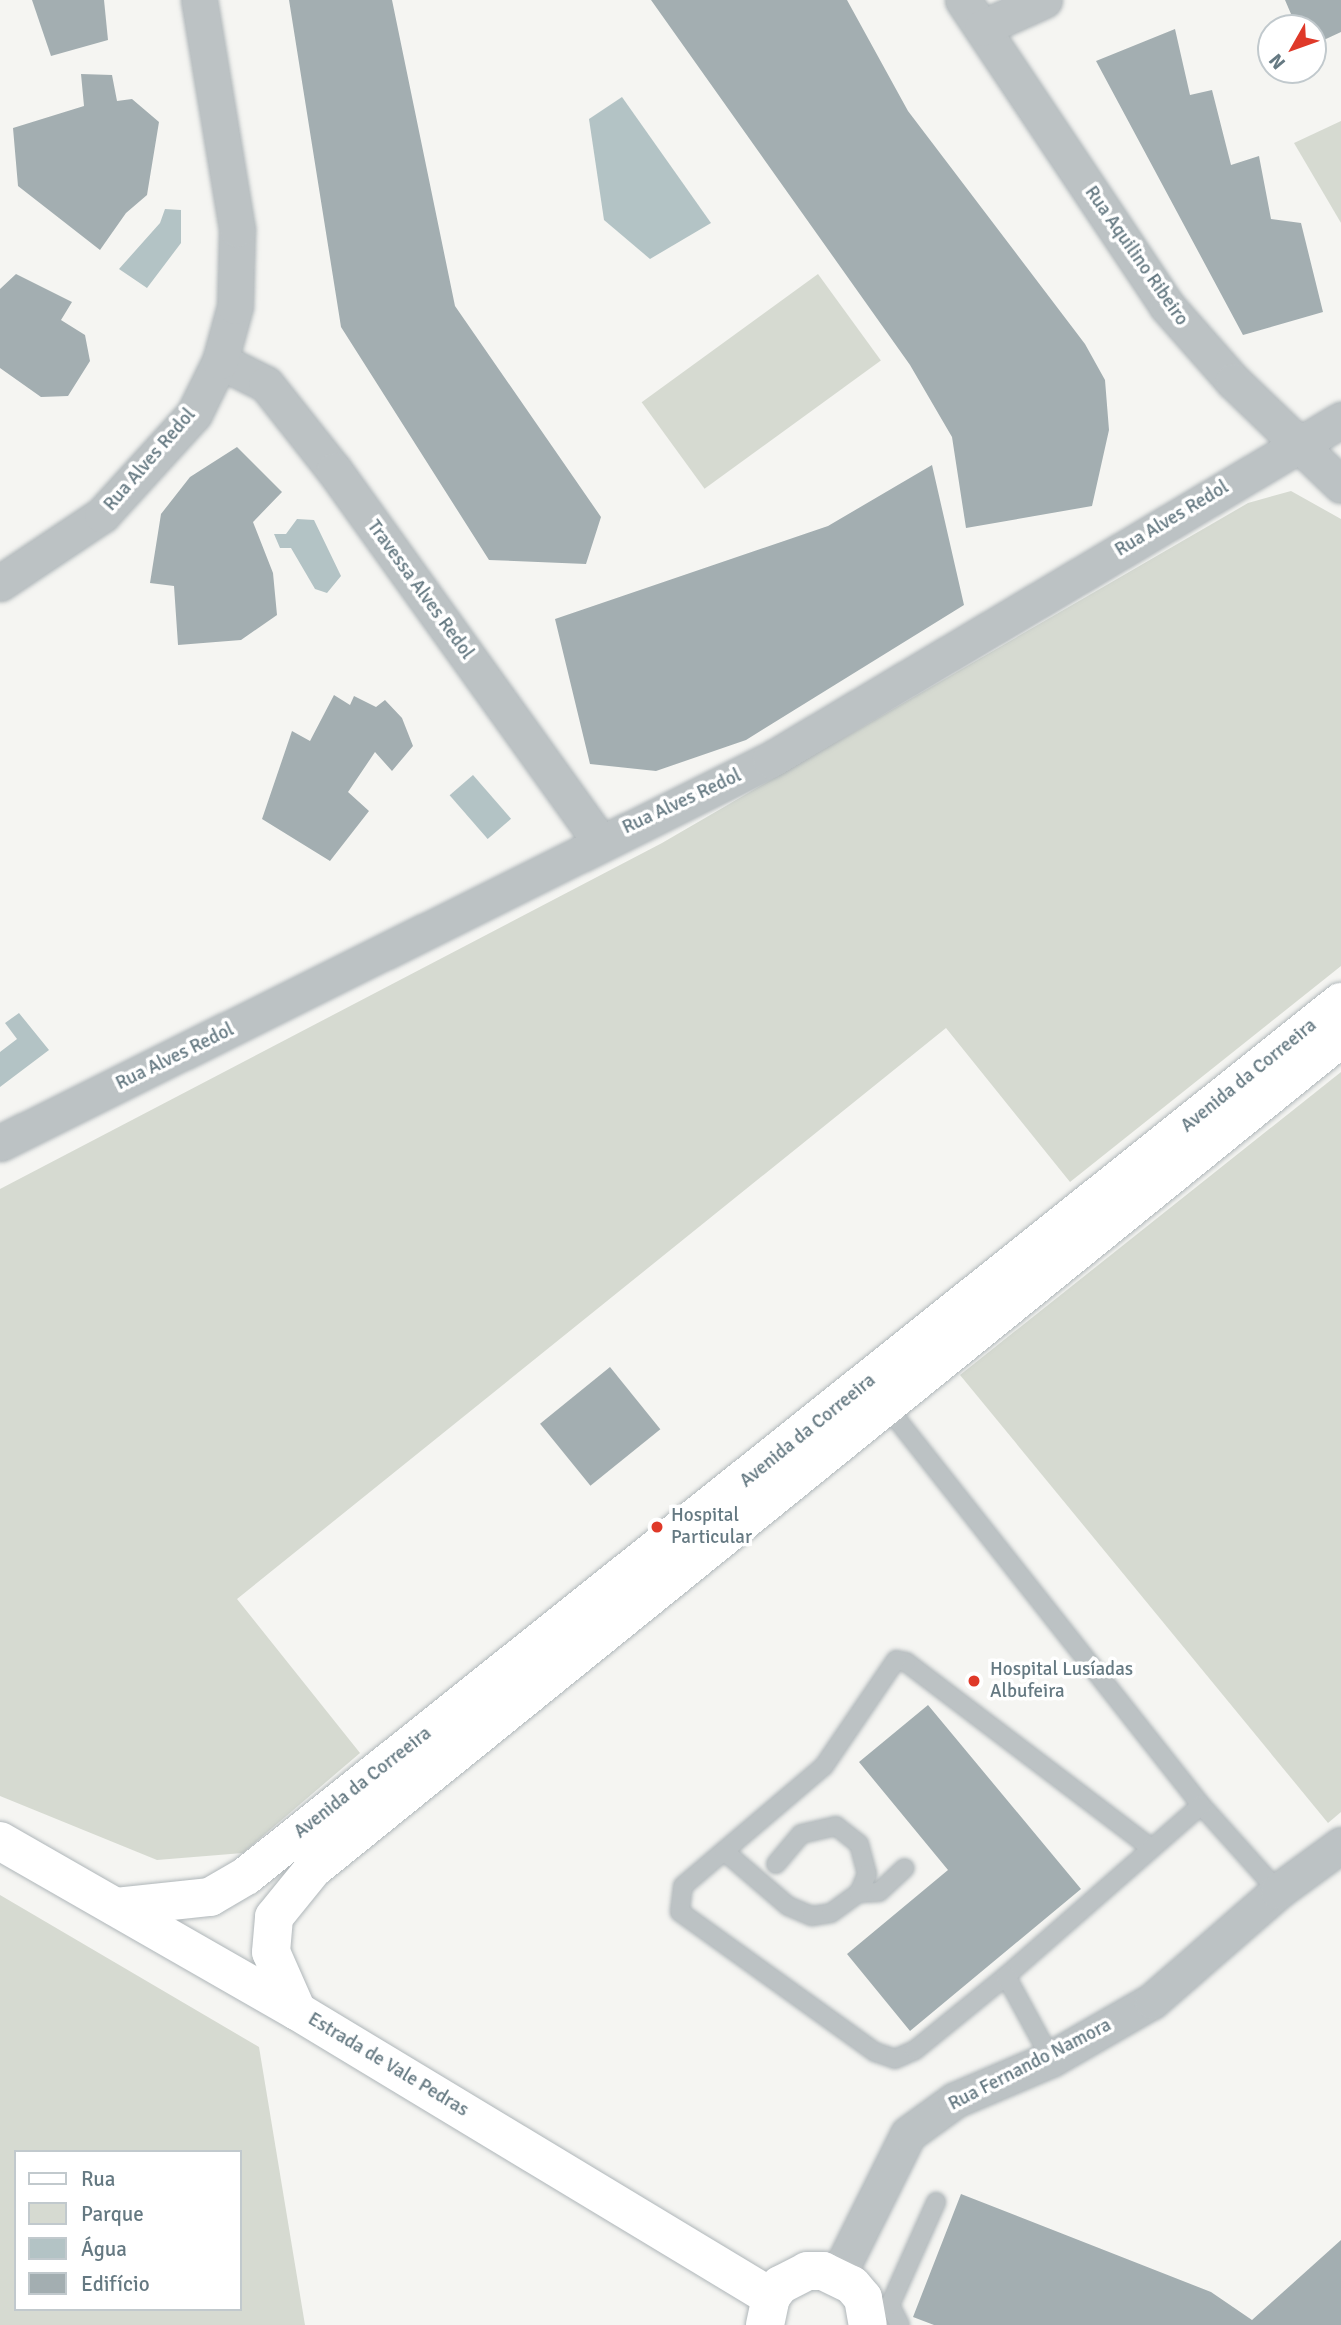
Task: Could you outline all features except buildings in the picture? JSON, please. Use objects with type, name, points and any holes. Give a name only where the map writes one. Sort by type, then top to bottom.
[{"type":"main road","name":"Avenida da Correeira","points":[[116,1907],[210,1896],[246,1876],[1341,1002]]},
{"type":"main road","name":"Avenida da Correeira","points":[[297,2011],[271,1952],[274,1917],[313,1869],[888,1408],[1341,1038]]},
{"type":"main road","name":"Estrada de Vale Pedras","points":[[0,1841],[297,2011],[768,2311]]},
{"type":"main road","points":[[768,2311],[786,2281],[807,2271],[838,2275],[863,2298],[868,2325]]},
{"type":"street","name":"Rua Alves Redol","points":[[0,583],[102,515],[194,414],[220,362],[235,306],[237,229],[199,0]]},
{"type":"street","points":[[972,14],[1044,0]]},
{"type":"street","name":"Rua Aquilino Ribeiro","points":[[972,14],[1167,306],[1341,485]]},
{"type":"street","name":"Travessa Alves Redol","points":[[220,362],[266,384],[334,470],[600,841]]},
{"type":"street","name":"Rua Alves Redol","points":[[0,1143],[600,841],[770,760],[1298,443],[1341,420]]},
{"type":"street","name":"Rua Fernando Namora","points":[[838,2275],[908,2134],[955,2100],[1051,2059],[1152,2001],[1278,1891],[1337,1856]]},
{"type":"lane","points":[[888,1408],[1201,1805],[1278,1891]]},
{"type":"lane","points":[[1152,1848],[906,1662],[896,1660],[824,1766],[684,1886],[680,1912],[875,2052],[895,2059],[915,2050],[1006,1976],[1152,1848],[1201,1805]]},
{"type":"lane","points":[[724,1851],[801,1914],[831,1913],[859,1893],[867,1874],[859,1844],[836,1826],[801,1834],[776,1864]]},
{"type":"lane","points":[[859,1893],[879,1892],[905,1868]]},
{"type":"lane","points":[[1006,1976],[1051,2059]]},
{"type":"lane","points":[[900,2325],[890,2305],[936,2202]]},
{"type":"green space","points":[[1341,121],[1341,223],[1294,143]]},
{"type":"green space","points":[[818,274],[881,361],[705,489],[642,402]]},
{"type":"green space","points":[[1291,491],[1341,519],[1341,966],[1070,1182],[946,1028],[237,1599],[360,1753],[243,1853],[157,1860],[0,1796],[0,1189],[662,843],[1248,503]]},
{"type":"green space","points":[[1341,1072],[1341,1812],[1328,1823],[960,1375]]},
{"type":"green space","points":[[0,1895],[259,2047],[305,2325],[0,2325]]},
{"type":"water","points":[[622,97],[711,223],[650,259],[604,220],[589,119]]},
{"type":"water","points":[[165,209],[181,210],[181,243],[147,288],[119,269],[160,223]]},
{"type":"water","points":[[297,519],[314,520],[341,576],[327,593],[315,589],[291,548],[280,548],[274,534],[286,534]]},
{"type":"water","points":[[473,775],[511,819],[488,839],[450,795]]},
{"type":"water","points":[[19,1013],[49,1050],[0,1087],[0,1052],[17,1039],[5,1023]]},
{"type":"place","name":"Hospital Particular","points":[[657,1527]]},
{"type":"place","name":"Hospital Lusíadas Albufeira","points":[[974,1681]]}]
